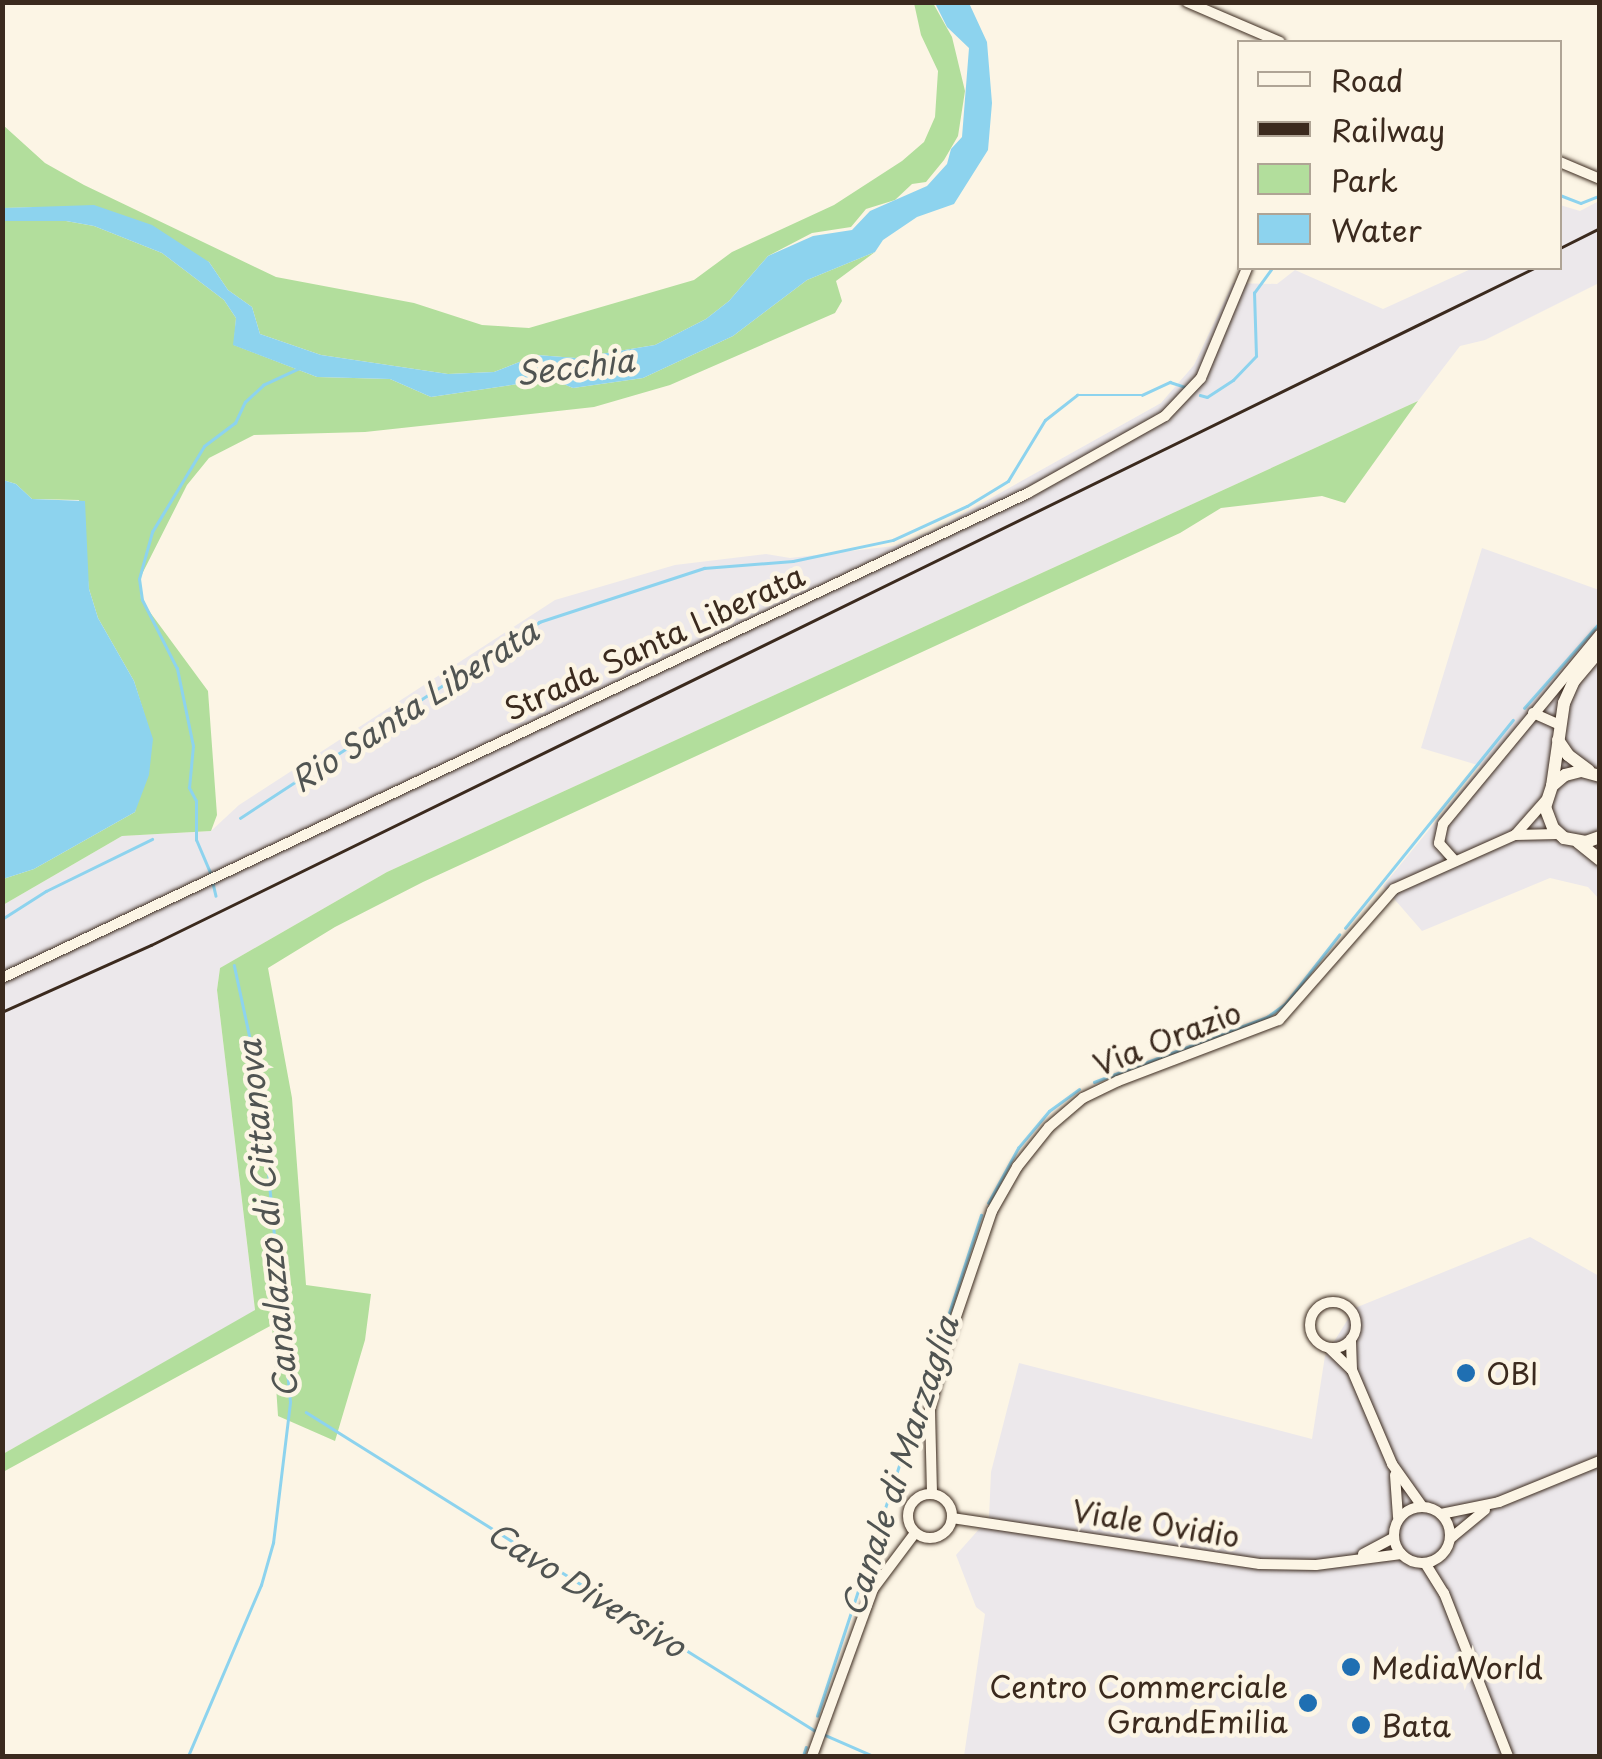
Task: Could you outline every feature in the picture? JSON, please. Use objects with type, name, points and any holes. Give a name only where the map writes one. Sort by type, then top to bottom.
[{"type":"street","points":[[1187,2],[1275,40]]},
{"type":"street","points":[[1562,163],[1600,179]]},
{"type":"street","name":"Strada Santa Liberata","points":[[2,978],[1028,493],[1165,416],[1202,378],[1246,270]]},
{"type":"street","points":[[1455,862],[1440,847],[1440,830],[1600,634]]},
{"type":"street","points":[[1600,650],[1574,680],[1557,730],[1546,815],[1558,834],[1578,842],[1600,860]]},
{"type":"street","points":[[1533,713],[1557,730],[1568,755],[1595,774]]},
{"type":"street","points":[[1549,793],[1565,775],[1595,774]]},
{"type":"street","name":"Via Orazio","points":[[1515,835],[1549,793]]},
{"type":"street","name":"Via Orazio","points":[[932,1493],[930,1409],[945,1349],[992,1211],[1017,1167],[1048,1126],[1083,1098],[1118,1080],[1280,1020],[1385,897],[1515,835],[1558,834]]},
{"type":"street","points":[[1578,842],[1600,837]]},
{"type":"street","points":[[1352,1370],[1314,1338],[1310,1327],[1314,1310],[1324,1304],[1335,1302],[1350,1310],[1356,1324],[1350,1339],[1352,1370],[1392,1464],[1422,1506],[1441,1514],[1499,1502],[1600,1461]]},
{"type":"street","points":[[1328,1347],[1350,1339]]},
{"type":"street","points":[[1392,1464],[1397,1520],[1393,1538],[1401,1554],[1425,1563],[1444,1593],[1508,1756]]},
{"type":"street","points":[[932,1493],[945,1499],[952,1518],[947,1530],[935,1537],[916,1533],[908,1521],[909,1507],[918,1496],[932,1493]]},
{"type":"street","points":[[1444,1593],[1442,1555],[1450,1538],[1499,1502]]},
{"type":"street","points":[[1397,1520],[1408,1510],[1422,1506]]},
{"type":"street","points":[[1441,1514],[1450,1538]]},
{"type":"street","name":"Viale Ovidio","points":[[952,1518],[1233,1561],[1302,1566],[1401,1554]]},
{"type":"street","points":[[815,1752],[873,1589],[916,1533]]},
{"type":"street","name":"Viale Ovidio","points":[[1354,1559],[1393,1538]]},
{"type":"street","points":[[1425,1563],[1442,1555]]},
{"type":"shaded area","points":[[1599,201],[1599,283],[1485,340],[1460,346],[1418,401],[387,872],[220,968],[217,990],[255,1311],[3,1454],[3,905],[122,836],[211,831],[239,805],[555,600],[675,565],[766,554],[790,558],[894,546],[934,530],[1161,403],[1194,365],[1233,283],[1277,284],[1295,270],[1383,309],[1469,270],[1562,270],[1562,206],[1580,211]]},
{"type":"shaded area","points":[[1482,548],[1599,590],[1599,899],[1588,887],[1550,878],[1422,931],[1383,886],[1481,766],[1421,748]]},
{"type":"shaded area","points":[[1530,1237],[1599,1276],[1599,1756],[964,1756],[985,1614],[976,1607],[956,1555],[989,1518],[991,1472],[1019,1363],[1312,1439],[1325,1356],[1355,1308]]},
{"type":"green space","points":[[914,3],[933,3],[952,37],[965,91],[958,136],[944,160],[926,182],[912,184],[895,200],[866,209],[851,227],[812,233],[768,256],[729,301],[706,319],[655,345],[576,358],[537,355],[494,372],[448,374],[321,355],[260,334],[252,307],[228,290],[209,262],[48,207],[3,208],[3,125],[45,163],[84,185],[276,277],[414,303],[482,325],[529,328],[694,280],[732,252],[834,205],[902,161],[924,142],[935,117],[938,71],[921,35]]},
{"type":"green space","points":[[3,221],[66,221],[94,226],[162,253],[224,300],[236,318],[234,345],[317,377],[390,379],[431,397],[552,379],[573,388],[643,378],[733,336],[807,280],[875,252],[836,281],[842,301],[835,313],[670,385],[594,407],[365,432],[254,435],[209,458],[187,485],[140,578],[141,600],[208,691],[217,815],[211,831],[122,836],[3,905],[3,879],[34,869],[135,812],[152,739],[134,681],[98,618],[89,589],[79,500],[32,499],[16,484],[3,480]]},
{"type":"green space","points":[[1418,401],[1345,503],[1322,496],[1221,508],[1180,533],[423,882],[335,927],[268,968],[292,1098],[306,1285],[371,1294],[365,1340],[335,1441],[278,1416],[272,1325],[3,1472],[3,1454],[255,1310],[217,990],[220,968],[387,872]]},
{"type":"water","name":"Secchia","points":[[935,3],[969,3],[987,42],[992,103],[988,150],[954,204],[917,217],[883,240],[875,252],[807,280],[733,336],[643,378],[573,388],[551,379],[431,397],[390,379],[317,377],[233,345],[236,318],[224,300],[162,253],[94,226],[66,221],[3,221],[3,208],[94,205],[152,225],[209,262],[228,290],[252,307],[260,334],[321,355],[448,374],[494,372],[537,355],[576,358],[655,345],[706,319],[729,301],[768,256],[813,236],[852,230],[870,211],[927,186],[947,164],[951,149],[962,137],[969,48],[947,27]]},
{"type":"water","points":[[3,480],[16,484],[32,499],[85,501],[89,589],[98,618],[134,681],[153,739],[149,775],[135,812],[34,869],[3,879]]},
{"type":"waterway","name":"Rio Santa Liberata","points":[[1562,196],[1581,203],[1598,196]]},
{"type":"waterway","name":"Rio Santa Liberata","points":[[1200,395],[1207,397],[1233,380],[1256,356],[1254,293],[1271,270]]},
{"type":"waterway","name":"Canalazzo di Cittanova","points":[[211,875],[196,840],[196,801],[189,788],[193,746],[177,669],[142,600],[139,579],[152,532],[204,446],[235,423],[245,402],[263,385],[299,368]]},
{"type":"waterway","name":"Rio Santa Liberata","points":[[240,818],[539,622],[704,568],[793,561],[893,540],[967,506],[1008,481],[1045,420],[1077,395],[1142,395],[1170,382],[1185,387]]},
{"type":"waterway","name":"Canale di Marzaglia","points":[[1524,708],[1600,622]]},
{"type":"waterway","name":"Canale di Marzaglia","points":[[1345,928],[1513,720]]},
{"type":"waterway","name":"Rio Santa Liberata","points":[[2,919],[46,891],[152,839]]},
{"type":"waterway","name":"Canalazzo di Cittanova","points":[[213,883],[216,896]]},
{"type":"waterway","name":"Canale di Marzaglia","points":[[1094,1082],[1267,1017],[1285,1004],[1339,935]]},
{"type":"waterway","name":"Canalazzo di Cittanova","points":[[188,1756],[261,1585],[273,1543],[290,1402],[259,1082],[234,966]]},
{"type":"waterway","name":"Canale di Marzaglia","points":[[988,1203],[1018,1148],[1049,1111],[1079,1089]]},
{"type":"waterway","name":"Canale di Marzaglia","points":[[817,1716],[981,1215]]},
{"type":"waterway","name":"Cavo Diversivo","points":[[306,1412],[817,1732]]},
{"type":"waterway","name":"Cavo Diversivo","points":[[825,1735],[873,1756]]},
{"type":"waterway","name":"Canale di Marzaglia","points":[[803,1756],[806,1747]]},
{"type":"railway","points":[[1562,247],[1600,228]]},
{"type":"railway","points":[[2,1012],[151,945],[1530,270]]},
{"type":"place","name":"OBI","points":[[1466,1373]]},
{"type":"place","name":"MediaWorld","points":[[1351,1667]]},
{"type":"place","name":"Centro Commerciale GrandEmilia","points":[[1308,1703]]},
{"type":"place","name":"Bata","points":[[1361,1725]]}]
